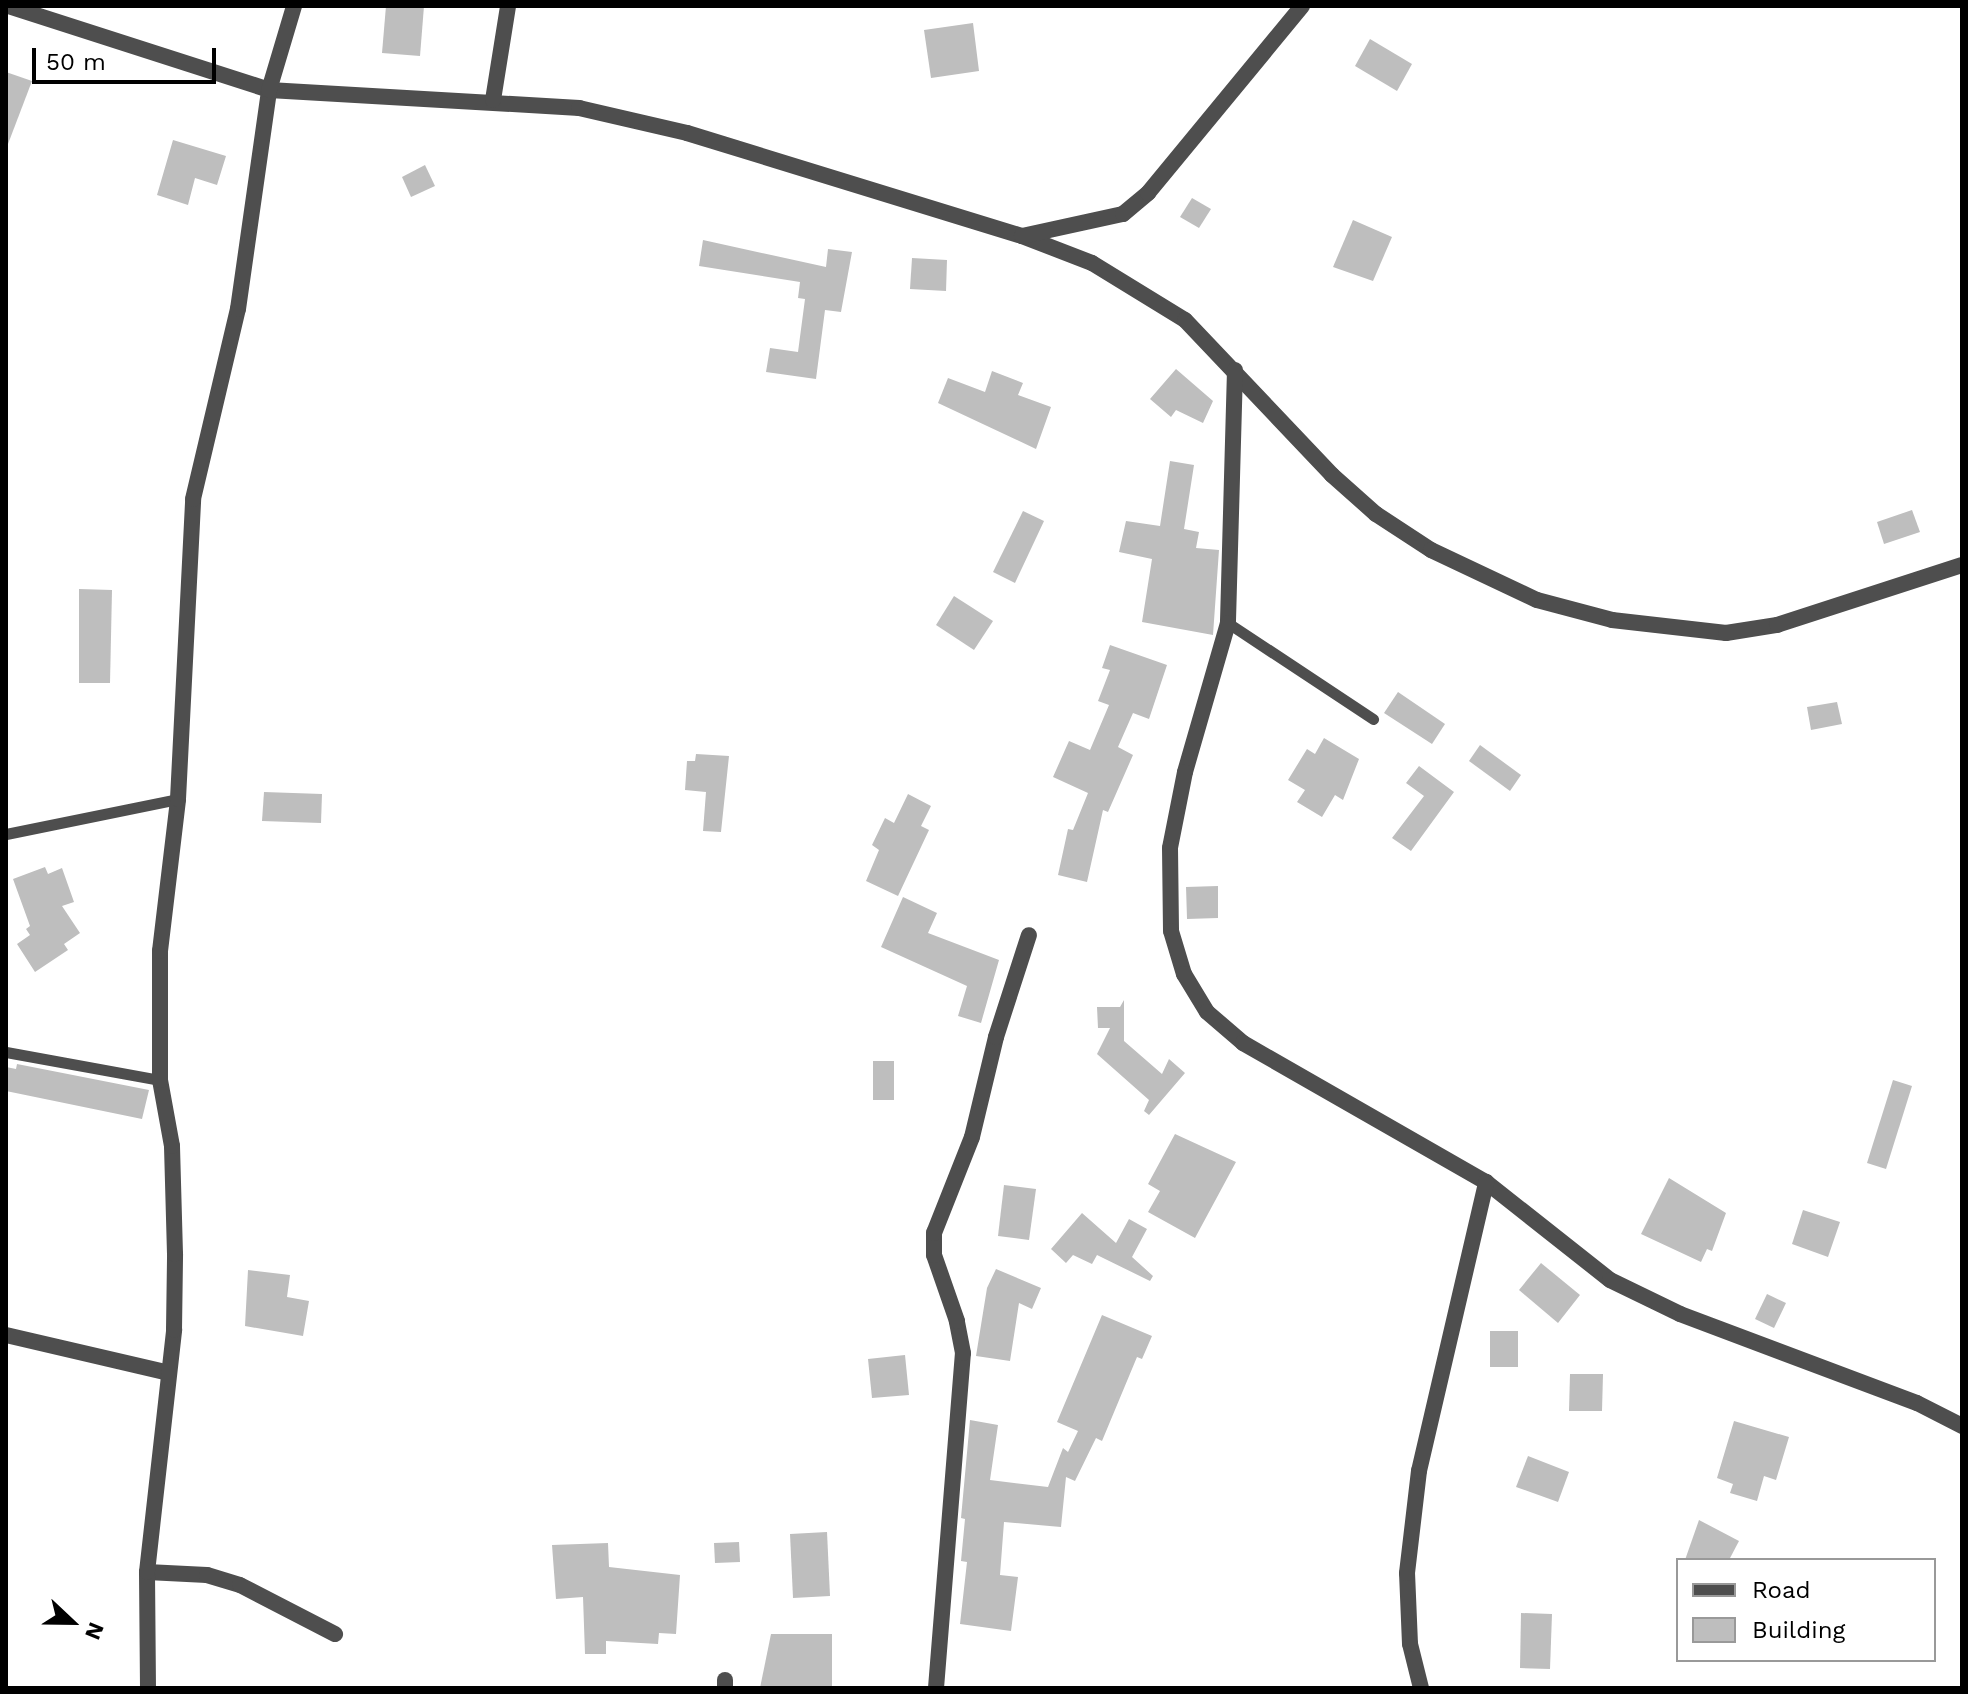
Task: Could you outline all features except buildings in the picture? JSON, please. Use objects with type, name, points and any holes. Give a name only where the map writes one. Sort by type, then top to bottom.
[{"type":"street","points":[[8,6],[269,90],[493,100],[579,108],[687,133],[1022,236],[1092,263],[1147,293],[1185,320],[1332,475],[1376,514],[1431,550],[1537,600],[1612,620],[1726,633],[1777,625],[1962,565]]},
{"type":"street","points":[[148,1688],[147,1572],[169,1373],[175,1254],[172,1146],[160,1080],[160,951],[178,799],[193,499],[238,309],[269,90],[294,6]]},
{"type":"street","points":[[493,100],[508,6]]},
{"type":"street","points":[[1022,236],[1123,214],[1148,193],[1302,6]]},
{"type":"street","points":[[1235,370],[1228,623],[1185,772],[1170,848],[1171,931],[1184,974],[1207,1012],[1243,1043],[1486,1182],[1610,1280],[1680,1314],[1917,1403],[1962,1426]]},
{"type":"street","points":[[936,1688],[963,1353],[934,1255],[934,1233],[972,1137],[996,1037],[1029,935]]},
{"type":"street","points":[[1421,1688],[1410,1644],[1407,1573],[1419,1471],[1486,1182]]},
{"type":"street","points":[[6,1335],[169,1373]]},
{"type":"street","points":[[147,1572],[207,1575],[240,1585],[335,1634]]},
{"type":"lane","points":[[1228,623],[1373,719]]},
{"type":"lane","points":[[6,834],[178,799]]},
{"type":"lane","points":[[6,1052],[160,1080]]}]
